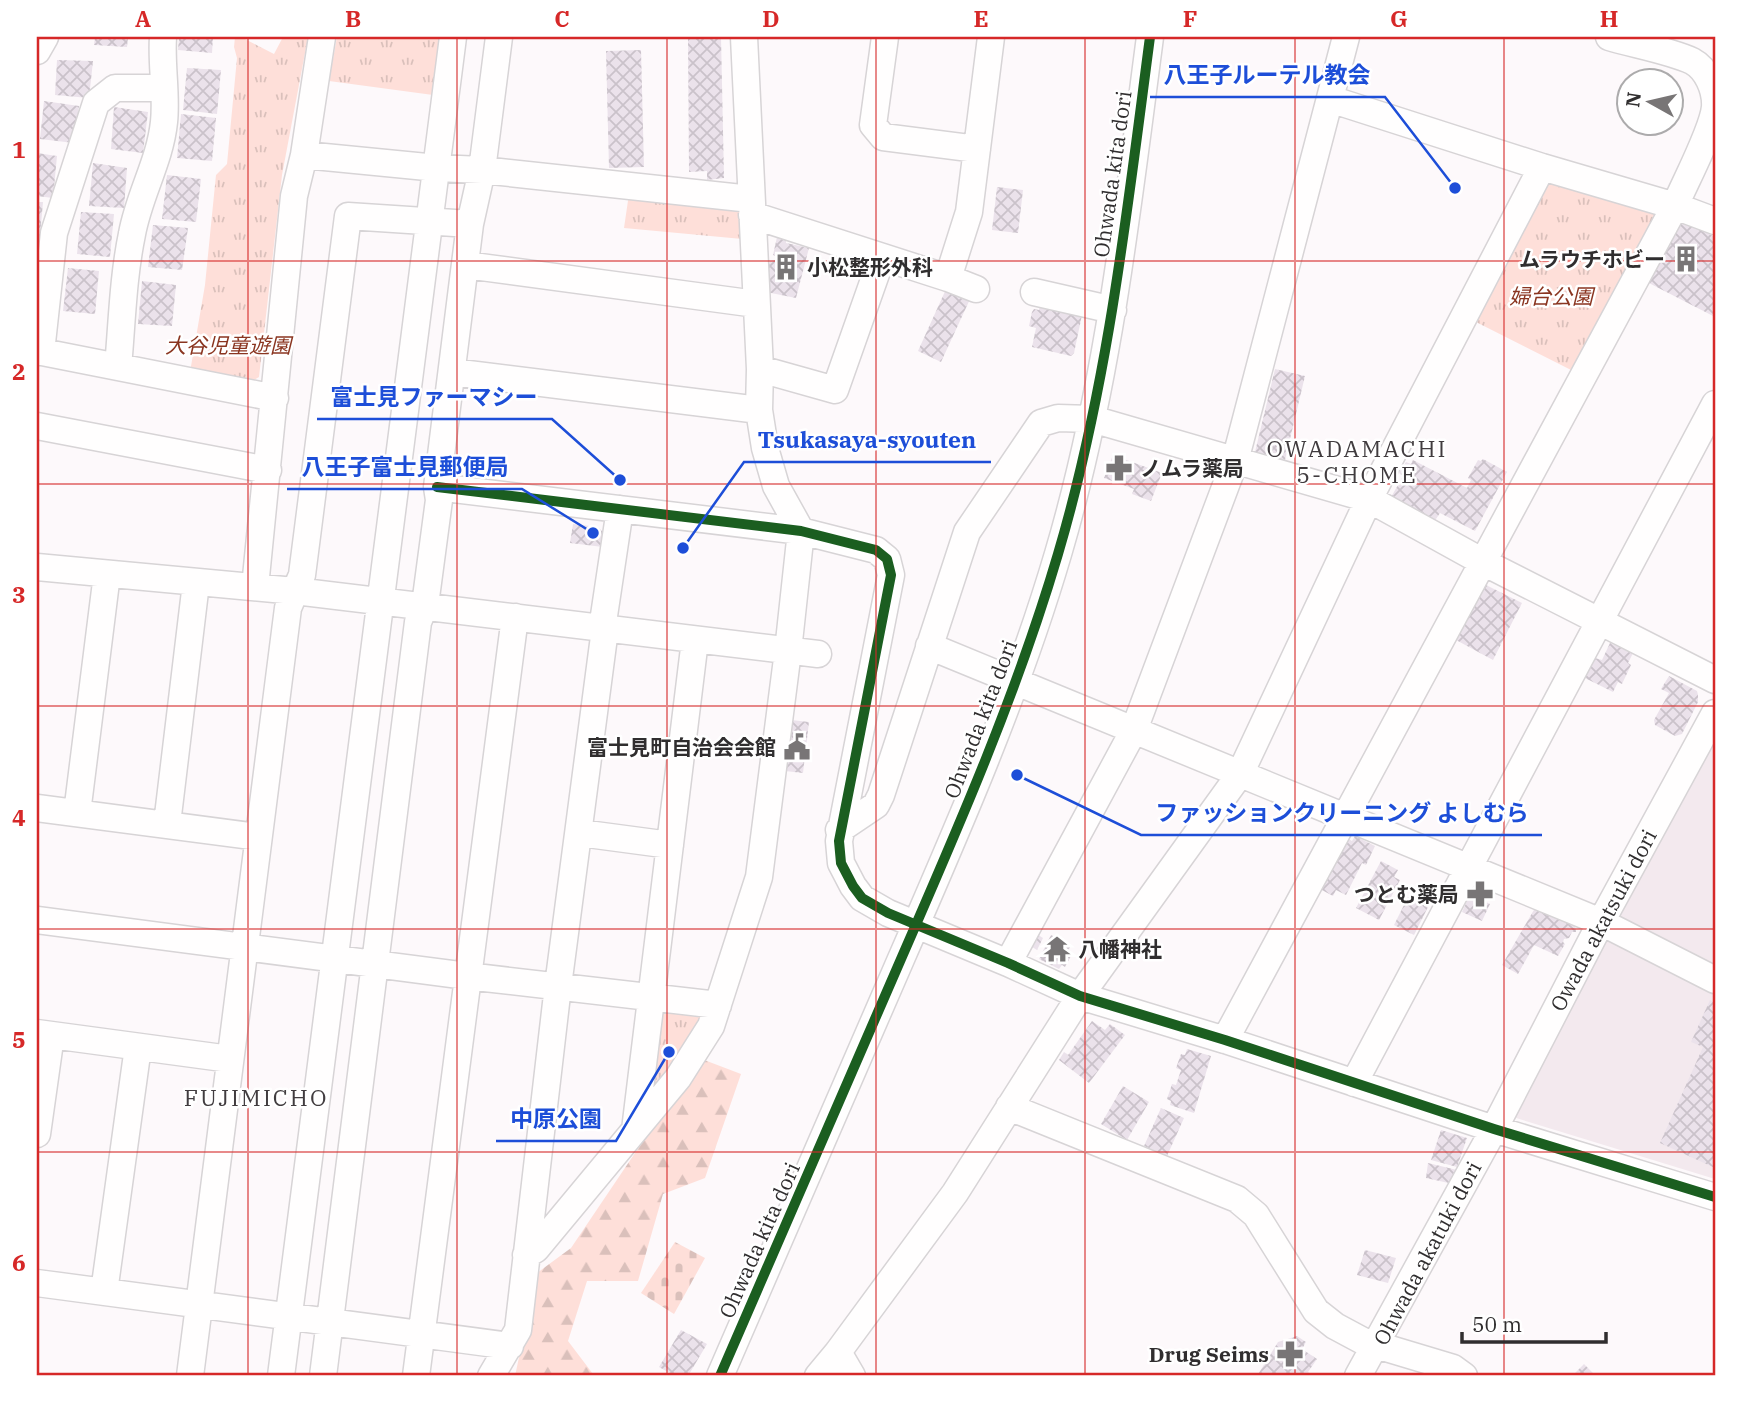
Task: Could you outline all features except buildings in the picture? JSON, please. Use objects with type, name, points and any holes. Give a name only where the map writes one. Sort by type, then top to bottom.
[{"type":"street","points":[[37,51],[45,37]]},
{"type":"street","points":[[118,367],[131,235],[144,189],[159,153],[165,120],[163,37]]},
{"type":"street","points":[[255,587],[294,196],[304,155],[323,37]]},
{"type":"street","points":[[281,1376],[453,37]]},
{"type":"street","points":[[323,1376],[418,622],[425,605],[439,500],[437,486],[470,224],[482,170],[499,37]]},
{"type":"street","points":[[526,1255],[536,1249],[678,1078],[711,1026],[760,877],[801,531],[776,486],[765,448],[759,410],[760,369],[744,37]]},
{"type":"street","points":[[885,37],[873,125],[883,138],[977,149]]},
{"type":"street","points":[[948,278],[969,212],[991,37]]},
{"type":"street","name":"Ohwada kita dori","points":[[720,1376],[981,775],[1058,553],[1092,419],[1114,310],[1150,37]]},
{"type":"street","points":[[1008,963],[1134,730],[1235,461],[1346,37]]},
{"type":"street","points":[[1225,1040],[1675,206],[1710,123],[1715,106],[1712,86],[1705,72],[1692,62],[1609,37]]},
{"type":"street","points":[[163,88],[115,88],[96,103],[54,233],[39,352],[275,398]]},
{"type":"street","points":[[1330,99],[1542,167],[1675,206],[1715,221]]},
{"type":"street","points":[[304,155],[482,170],[751,207],[882,257],[976,289]]},
{"type":"street","points":[[818,1376],[955,1192],[1080,996],[1240,774],[1369,499],[1542,167]]},
{"type":"street","points":[[190,1376],[288,608],[302,575],[348,216],[470,224]]},
{"type":"street","points":[[760,369],[835,390],[882,257]]},
{"type":"street","points":[[466,265],[756,304]]},
{"type":"street","points":[[1034,292],[1114,310]]},
{"type":"street","points":[[452,372],[759,410]]},
{"type":"street","points":[[1354,1083],[1715,404]]},
{"type":"street","points":[[839,830],[876,805],[881,795],[967,532],[1041,423],[1058,418],[1092,419],[1369,499],[1483,562],[1715,680]]},
{"type":"street","points":[[37,426],[268,470]]},
{"type":"street","points":[[437,486],[801,531],[876,550],[887,559],[891,575],[861,733],[839,830],[841,863],[863,898],[916,925],[1080,996],[1715,1197]]},
{"type":"street","points":[[491,1376],[518,1330],[558,986],[620,509]]},
{"type":"street","points":[[37,567],[425,605],[818,654]]},
{"type":"street","points":[[77,813],[107,574]]},
{"type":"street","points":[[167,824],[196,583]]},
{"type":"street","points":[[416,1376],[515,617]]},
{"type":"street","points":[[635,1130],[695,640]]},
{"type":"street","points":[[929,646],[1601,922],[1715,980]]},
{"type":"street","name":"Owada akatsuki dori","points":[[1494,1129],[1601,922],[1715,713]]},
{"type":"street","points":[[37,808],[258,837]]},
{"type":"street","points":[[580,833],[670,845]]},
{"type":"street","points":[[37,920],[467,976],[718,1005]]},
{"type":"street","points":[[37,1134],[44,1034],[230,1059]]},
{"type":"street","points":[[104,1292],[138,1047]]},
{"type":"street","points":[[1009,1107],[1237,1199],[1256,1215],[1316,1311],[1335,1326],[1377,1346],[1453,1368],[1464,1376]]},
{"type":"street","name":"Ohwada akatuki dori","points":[[1359,1376],[1494,1129]]},
{"type":"street","points":[[37,1283],[510,1346]]},
{"type":"street","points":[[838,1352],[852,1376]]},
{"type":"shaded area","points":[[1715,728],[1715,1179],[1513,1117]]},
{"type":"green space","name":"大谷児童遊園","points":[[235,37],[241,37],[274,54],[283,37],[308,37],[282,175],[259,377],[247,384],[190,372],[205,285],[216,175],[227,164],[237,58]]},
{"type":"green space","points":[[337,37],[440,37],[433,95],[329,81]]},
{"type":"green space","name":"婦台公園","points":[[1550,176],[1658,210],[1575,372],[1474,321]]},
{"type":"green space","points":[[630,187],[751,199],[753,240],[624,228]]},
{"type":"green space","points":[[650,998],[718,1005],[635,1130]]},
{"type":"green space","points":[[699,1058],[741,1074],[705,1178],[663,1194],[638,1281],[587,1281],[568,1341],[592,1376],[515,1376],[537,1273],[571,1248]]},
{"type":"green space","points":[[675,1242],[705,1258],[674,1314],[641,1293]]},
{"type":"cycle path","points":[[720,1376],[965,809],[1006,708],[1042,606],[1075,490],[1103,362],[1124,232],[1150,37]]},
{"type":"cycle path","points":[[437,487],[801,531],[876,550],[887,559],[891,575],[839,841],[841,863],[862,898],[888,913],[1080,996],[1715,1197]]},
{"type":"place","name":"八王子ルーテル教会","points":[[1455,188]]},
{"type":"place","name":"ムラウチホビー","points":[[1686,259]]},
{"type":"place","name":"小松整形外科","points":[[786,267]]},
{"type":"place","name":"ノムラ薬局","points":[[1119,468]]},
{"type":"place","name":"富士見ファーマシー","points":[[620,480]]},
{"type":"place","name":"八王子富士見郵便局","points":[[593,533]]},
{"type":"place","name":"Tsukasaya-syouten","points":[[683,548]]},
{"type":"place","name":"富士見町自治会会館","points":[[797,747]]},
{"type":"place","name":"ファッションクリーニング よしむら","points":[[1017,775]]},
{"type":"place","name":"つとむ薬局","points":[[1480,894]]},
{"type":"place","name":"八幡神社","points":[[1057,949]]},
{"type":"place","name":"中原公園","points":[[669,1052]]},
{"type":"place","name":"Drug Seims","points":[[1290,1354]]},
{"type":"district","name":"OWADAMACHI 5-CHOME","points":[[1357,461]]},
{"type":"district","name":"FUJIMICHO","points":[[256,1097]]}]
